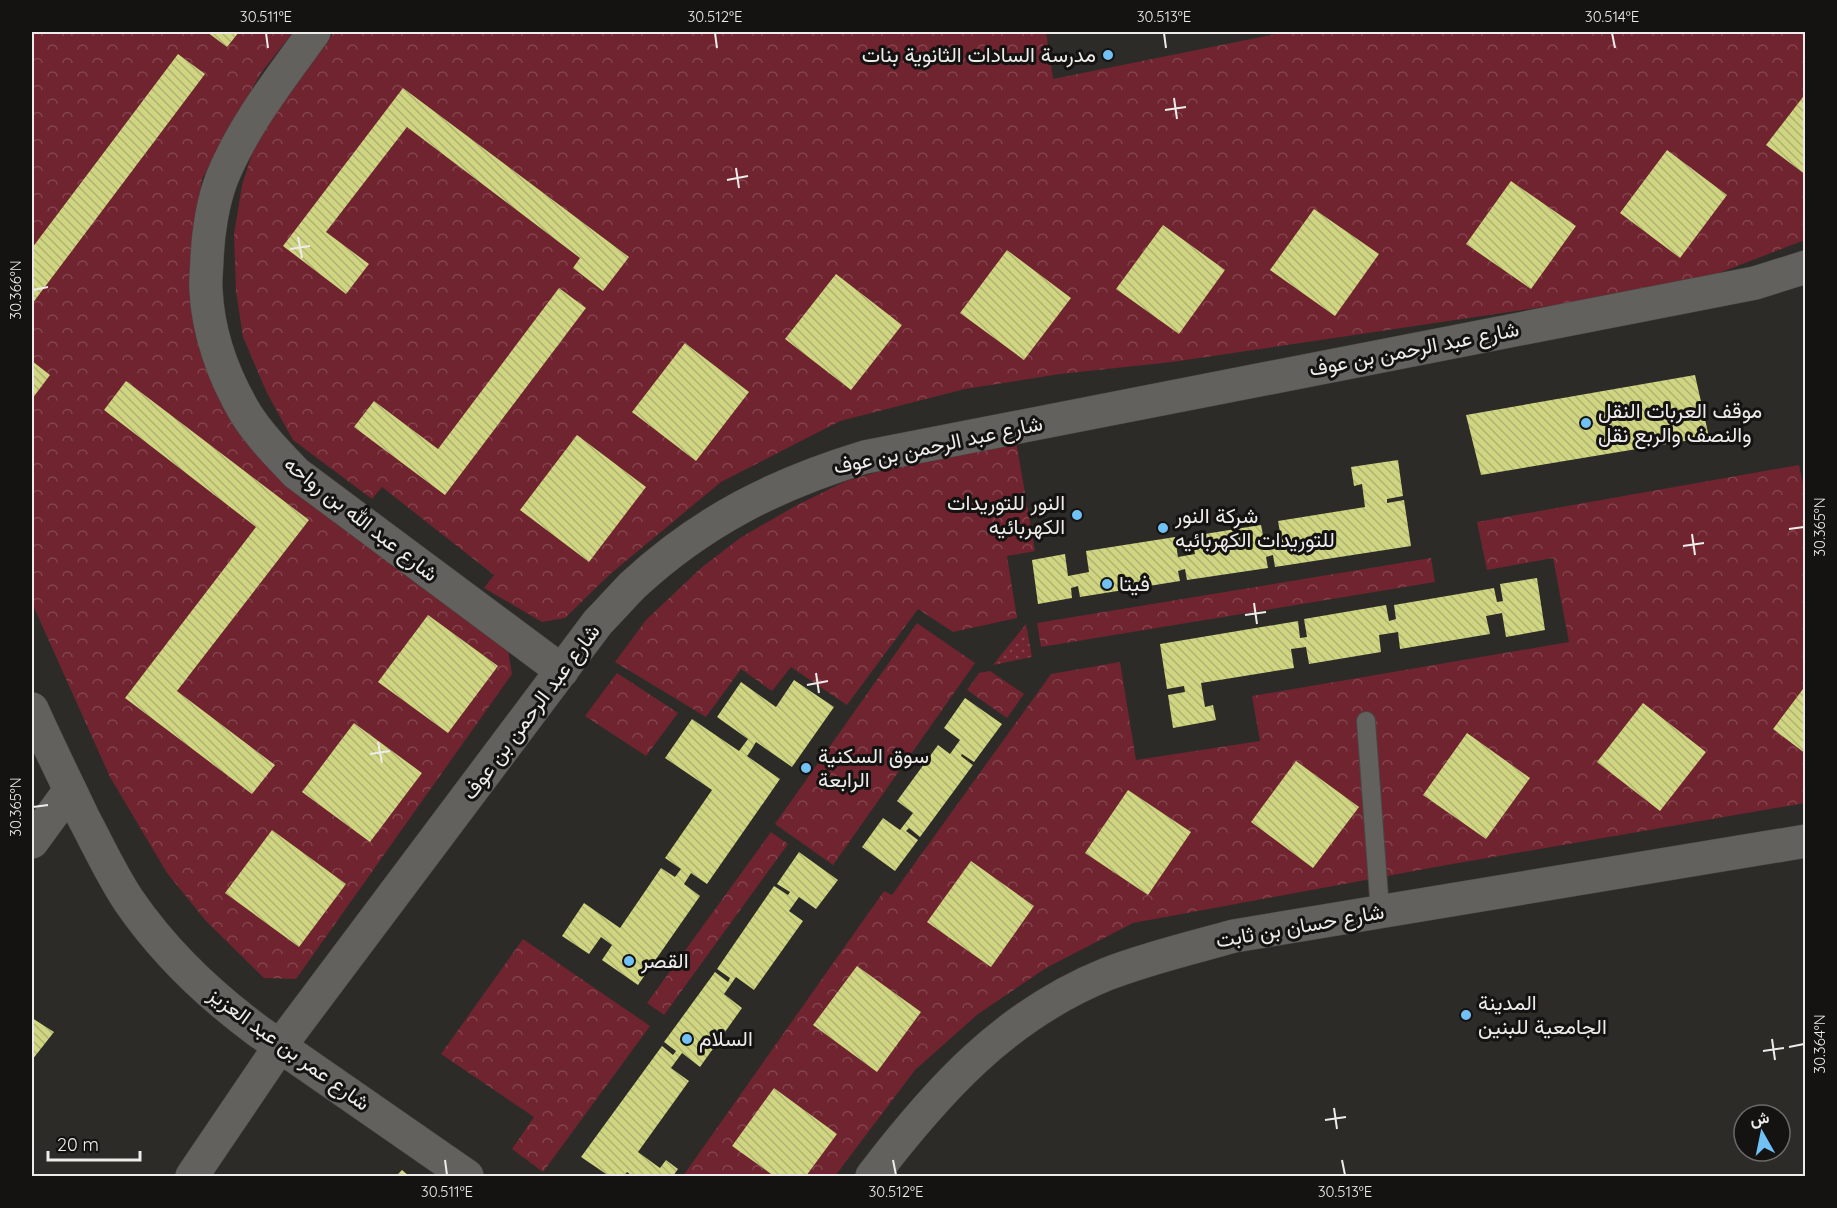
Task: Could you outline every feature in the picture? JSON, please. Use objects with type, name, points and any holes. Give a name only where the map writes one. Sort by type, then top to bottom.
[{"type":"street","name":"شارع عبد الله بن رواحه","points":[[314,32],[246,129],[221,179],[208,234],[206,289],[217,351],[228,380],[247,414],[269,445],[296,473],[562,671]]},
{"type":"street","name":"شارع عبد الرحمن بن عوف","points":[[192,1176],[280,1046],[598,622],[633,585],[671,553],[712,523],[756,498],[828,468],[865,457],[1755,283],[1806,267]]},
{"type":"street","name":"شارع عمر بن عبد العزيز","points":[[32,709],[110,870],[129,902],[152,932],[202,986],[280,1046],[467,1176]]},
{"type":"street","points":[[32,842],[70,790]]},
{"type":"street","name":"شارع حسان بن ثابت","points":[[872,1176],[957,1074],[990,1045],[1065,995],[1106,975],[1148,959],[1223,939],[1806,841]]},
{"type":"lane","points":[[1365,721],[1380,911]]},
{"type":"green space","points":[[32,32],[293,32],[261,73],[202,179],[191,264],[292,490],[508,651],[512,674],[296,979],[264,978],[206,921],[167,873],[110,777],[32,603]]},
{"type":"green space","points":[[334,32],[1046,32],[1053,79],[1286,32],[1805,32],[1805,240],[1706,278],[1610,297],[1172,362],[1060,374],[965,389],[840,421],[721,482],[609,575],[565,618],[542,622],[484,588],[494,575],[382,487],[372,499],[293,440],[267,393],[243,337],[236,291],[234,235],[242,185],[257,139]]},
{"type":"green space","points":[[1016,441],[1035,551],[1007,556],[1017,618],[953,632],[918,609],[847,705],[791,667],[772,691],[741,669],[706,717],[615,662],[646,620],[701,568],[740,538],[797,505],[846,481],[901,465]]},
{"type":"green space","points":[[1799,465],[1806,498],[1805,803],[1441,866],[1133,923],[1046,968],[978,1014],[915,1070],[835,1176],[683,1176],[884,891],[892,895],[1051,674],[1120,662],[1136,760],[1260,741],[1252,696],[1569,642],[1553,558],[1487,570],[1477,522]]},
{"type":"green space","points":[[1431,558],[1435,582],[1041,647],[1037,623]]},
{"type":"green space","points":[[917,623],[975,663],[833,865],[775,824]]},
{"type":"green space","points":[[1026,624],[1032,657],[993,665]]},
{"type":"green space","points":[[990,671],[1024,694],[1007,718],[967,690],[979,673]]},
{"type":"green space","points":[[617,673],[678,713],[646,756],[585,716]]},
{"type":"green space","points":[[771,832],[788,844],[664,1015],[647,1003]]},
{"type":"green space","points":[[523,939],[650,1026],[543,1172],[512,1149],[534,1117],[441,1054]]},
{"type":"building","points":[[207,32],[239,32],[227,47]]},
{"type":"building","points":[[178,54],[205,74],[32,304],[32,248]]},
{"type":"building","points":[[403,88],[629,257],[603,291],[573,268],[580,258],[407,127],[326,232],[369,264],[346,294],[283,246]]},
{"type":"building","points":[[1806,93],[1806,175],[1766,145]]},
{"type":"building","points":[[1667,150],[1727,195],[1680,258],[1620,213]]},
{"type":"building","points":[[1511,181],[1576,226],[1531,289],[1466,244]]},
{"type":"building","points":[[1314,209],[1379,254],[1335,316],[1270,270]]},
{"type":"building","points":[[1163,225],[1225,270],[1179,334],[1116,289]]},
{"type":"building","points":[[1007,250],[1071,298],[1024,360],[960,313]]},
{"type":"building","points":[[836,274],[902,325],[851,390],[785,339]]},
{"type":"building","points":[[559,288],[586,308],[445,495],[354,427],[374,401],[438,449]]},
{"type":"building","points":[[685,343],[749,392],[696,461],[632,412]]},
{"type":"building","points":[[32,361],[50,375],[32,399]]},
{"type":"building","points":[[1695,375],[1709,437],[1481,475],[1466,415]]},
{"type":"building","points":[[126,381],[309,520],[177,691],[275,765],[252,794],[125,698],[256,527],[104,410]]},
{"type":"building","points":[[577,435],[646,487],[589,562],[520,510]]},
{"type":"building","points":[[1398,460],[1403,496],[1387,499],[1387,503],[1404,500],[1411,546],[1275,567],[1273,555],[1266,557],[1268,568],[1187,580],[1185,569],[1178,571],[1180,581],[1080,597],[1078,586],[1071,588],[1072,598],[1038,604],[1032,560],[1065,554],[1068,576],[1089,572],[1086,551],[1175,537],[1178,557],[1195,554],[1192,536],[1261,525],[1265,545],[1282,543],[1278,521],[1365,507],[1362,484],[1354,486],[1351,467]]},
{"type":"building","points":[[1537,578],[1545,630],[1506,637],[1502,613],[1486,616],[1490,634],[1400,649],[1398,632],[1379,635],[1381,652],[1309,664],[1306,647],[1291,649],[1294,668],[1201,683],[1205,707],[1213,705],[1216,720],[1173,728],[1168,695],[1185,692],[1184,686],[1167,689],[1160,644],[1298,621],[1300,638],[1307,637],[1304,619],[1386,605],[1389,621],[1396,619],[1394,605],[1494,588],[1497,602],[1503,601],[1500,584]]},
{"type":"building","points":[[428,615],[498,666],[448,733],[378,682]]},
{"type":"building","points":[[794,680],[834,707],[792,767],[756,742],[747,756],[780,779],[707,884],[691,873],[684,884],[700,896],[638,985],[602,960],[612,945],[601,937],[589,954],[562,936],[584,903],[620,928],[661,868],[675,877],[681,869],[665,858],[712,790],[665,758],[692,719],[739,751],[748,739],[717,717],[741,682],[776,707]]},
{"type":"building","points":[[1806,685],[1806,754],[1773,729]]},
{"type":"building","points":[[965,698],[1002,724],[974,762],[962,754],[961,756],[973,765],[920,837],[909,828],[906,831],[918,840],[895,871],[862,847],[883,818],[900,830],[913,813],[897,801],[938,745],[950,754],[960,740],[944,728]]},
{"type":"building","points":[[1643,703],[1706,752],[1660,811],[1597,762]]},
{"type":"building","points":[[354,723],[422,773],[370,842],[302,792]]},
{"type":"building","points":[[1467,733],[1530,778],[1486,839],[1423,795]]},
{"type":"building","points":[[1296,761],[1359,807],[1313,868],[1251,822]]},
{"type":"building","points":[[1128,790],[1191,832],[1148,895],[1085,853]]},
{"type":"building","points":[[272,830],[346,884],[299,947],[225,893]]},
{"type":"building","points":[[799,852],[838,880],[816,909],[799,897],[789,911],[803,921],[754,990],[736,977],[724,994],[742,1008],[700,1067],[682,1053],[671,1068],[689,1081],[638,1152],[660,1168],[666,1160],[678,1169],[673,1176],[630,1176],[627,1172],[624,1176],[609,1176],[581,1157],[662,1046],[673,1055],[676,1051],[664,1042],[715,972],[728,982],[730,978],[717,969],[774,886],[788,895],[790,892],[777,884]]},
{"type":"building","points":[[971,861],[1034,906],[991,967],[927,922]]},
{"type":"building","points":[[857,966],[921,1012],[877,1072],[813,1025]]},
{"type":"building","points":[[32,1018],[54,1032],[32,1060]]},
{"type":"building","points":[[774,1088],[837,1134],[806,1176],[774,1176],[732,1146]]},
{"type":"building","points":[[402,1170],[409,1176],[396,1176]]},
{"type":"place","name":"مدرسة السادات الثانوية بنات","points":[[1108,55]]},
{"type":"place","name":"موقف العربات النقل والنصف والربع نقل","points":[[1586,423]]},
{"type":"place","name":"النور للتوريدات الكهربائيه","points":[[1077,515]]},
{"type":"place","name":"شركة النور للتوريدات الكهربائيه","points":[[1163,528]]},
{"type":"place","name":"فيتا","points":[[1107,584]]},
{"type":"place","name":"سوق السكنية الرابعة","points":[[806,768]]},
{"type":"place","name":"القصر","points":[[629,961]]},
{"type":"place","name":"المدينة الجامعية للبنين","points":[[1466,1015]]},
{"type":"place","name":"السلام","points":[[687,1039]]}]
